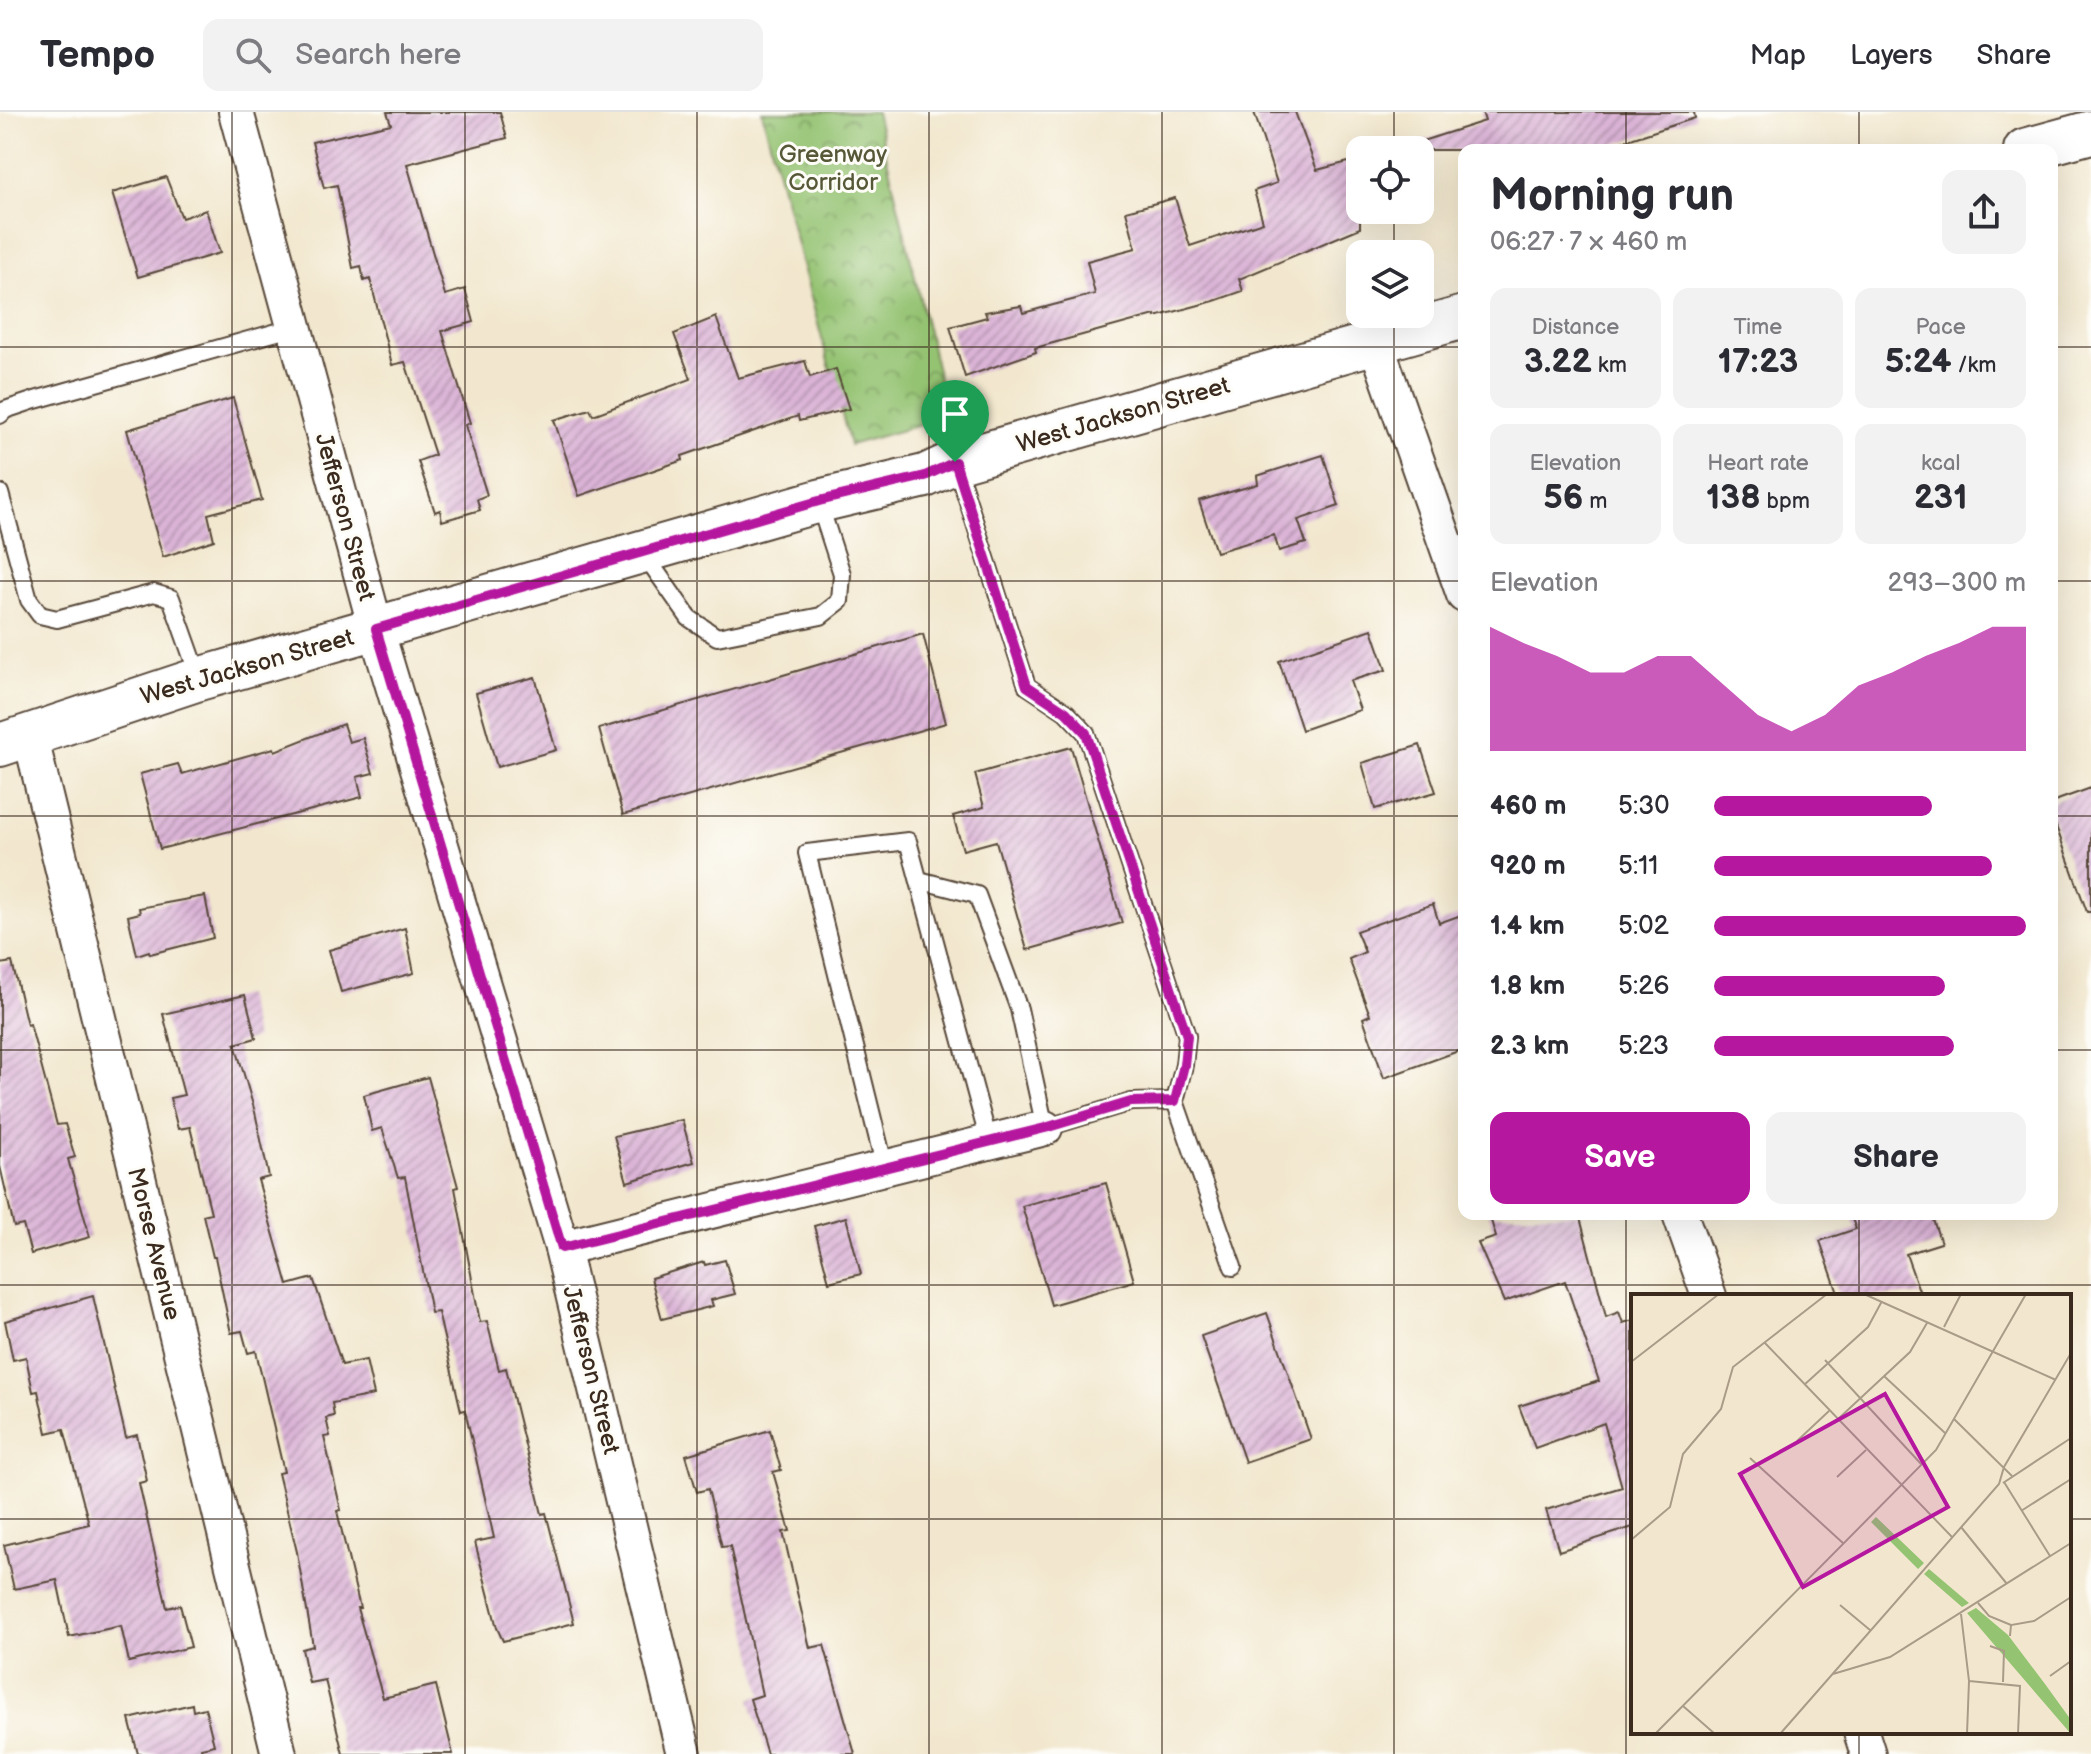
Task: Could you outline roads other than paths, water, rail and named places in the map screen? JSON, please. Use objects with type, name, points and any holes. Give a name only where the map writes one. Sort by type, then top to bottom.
[{"type":"street","name":"Jefferson Street","points":[[236,112],[376,629],[562,1248],[684,1754]]},
{"type":"street","points":[[2047,144],[2091,132]]},
{"type":"street","name":"West Jackson Street","points":[[15,740],[199,679],[819,501],[925,476],[955,462],[1458,319]]},
{"type":"street","points":[[1376,344],[1458,578]]},
{"type":"street","name":"Morse Avenue","points":[[15,740],[279,1754]]},
{"type":"street","points":[[562,1248],[1045,1128]]},
{"type":"street","points":[[1682,1220],[1708,1294]]},
{"type":"street","points":[[1862,1734],[1868,1754]]},
{"type":"lane","points":[[0,415],[5,410],[35,400],[295,327]]},
{"type":"lane","points":[[955,462],[1027,686],[1066,712],[1086,733],[1187,1036],[1175,1101],[1233,1267]]},
{"type":"lane","points":[[0,493],[29,600],[40,615],[57,619],[154,593],[171,598],[199,679]]},
{"type":"lane","points":[[643,552],[689,618],[717,637],[821,616],[840,601],[842,574],[819,501]]},
{"type":"lane","points":[[885,1168],[807,853],[908,841],[989,1142]]},
{"type":"lane","points":[[919,880],[977,895],[1019,1009],[1045,1128],[1131,1102],[1175,1101]]},
{"type":"park label","name":"Greenway Corridor","points":[[833,168]]}]
